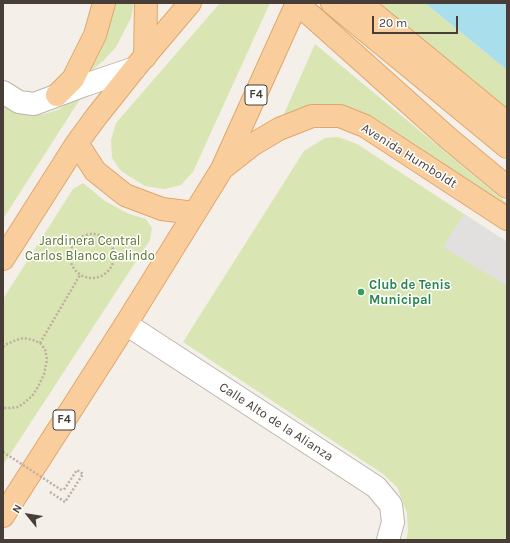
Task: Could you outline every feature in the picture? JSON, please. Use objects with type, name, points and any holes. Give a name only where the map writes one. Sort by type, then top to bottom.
[{"type":"main road","points":[[57,95],[73,79],[79,68],[95,35],[104,3]]},
{"type":"main road","points":[[140,63],[146,3]]},
{"type":"main road","points":[[3,259],[77,143],[96,117],[190,3]]},
{"type":"main road","points":[[332,3],[507,147]]},
{"type":"main road","points":[[362,3],[372,13],[507,123]]},
{"type":"main road","points":[[295,9],[507,187]]},
{"type":"main road","name":"F4","points":[[3,516],[126,324],[222,169],[295,9]]},
{"type":"main road","name":"Avenida Humboldt","points":[[222,169],[252,145],[279,129],[312,116],[340,116],[365,126],[507,219]]},
{"type":"main road","points":[[77,143],[96,171],[125,195],[162,209],[194,213]]},
{"type":"street","points":[[3,92],[19,102],[34,104],[140,63]]},
{"type":"street","name":"Calle Alto de la Alianza","points":[[126,324],[376,487],[391,505],[393,522],[388,540]]},
{"type":"path","points":[[90,233],[98,234],[110,243],[114,257],[112,265],[102,276],[87,278],[80,275],[71,265],[69,258],[72,245],[77,239],[90,233]]},
{"type":"path","points":[[40,343],[80,275]]},
{"type":"path","points":[[3,348],[5,345],[16,340],[24,338],[33,340],[40,343],[45,349],[47,360],[44,374],[32,396],[18,407],[3,408]]},
{"type":"path","points":[[3,452],[63,491],[76,470],[83,474],[65,502]]},
{"type":"green space","points":[[114,3],[134,3],[131,18],[116,47],[89,73],[99,52],[112,17]]},
{"type":"green space","points":[[220,3],[270,3],[193,172],[181,185],[164,189],[145,186],[121,171],[112,158],[111,140],[116,123]]},
{"type":"green space","points":[[373,3],[425,3],[507,70],[507,112]]},
{"type":"green space","points":[[315,44],[507,203],[507,208],[324,107],[298,110],[283,116]]},
{"type":"green space","points":[[84,93],[3,219],[3,106],[27,115],[40,115],[58,110]]},
{"type":"green space","name":"Club de Tenis Municipal","points":[[338,137],[357,144],[507,242],[507,540],[406,540],[408,532],[407,513],[397,487],[383,474],[183,342],[304,151],[325,138]]},
{"type":"green space","name":"Jardinera Central Carlos Blanco Galindo","points":[[83,183],[105,201],[129,214],[146,219],[152,228],[150,240],[3,465],[3,299],[73,189]]},
{"type":"shaded area","points":[[464,214],[507,242],[507,286],[443,247]]},
{"type":"water","points":[[425,3],[507,3],[507,70]]},
{"type":"place","name":"Club de Tenis Municipal","points":[[361,292]]}]
